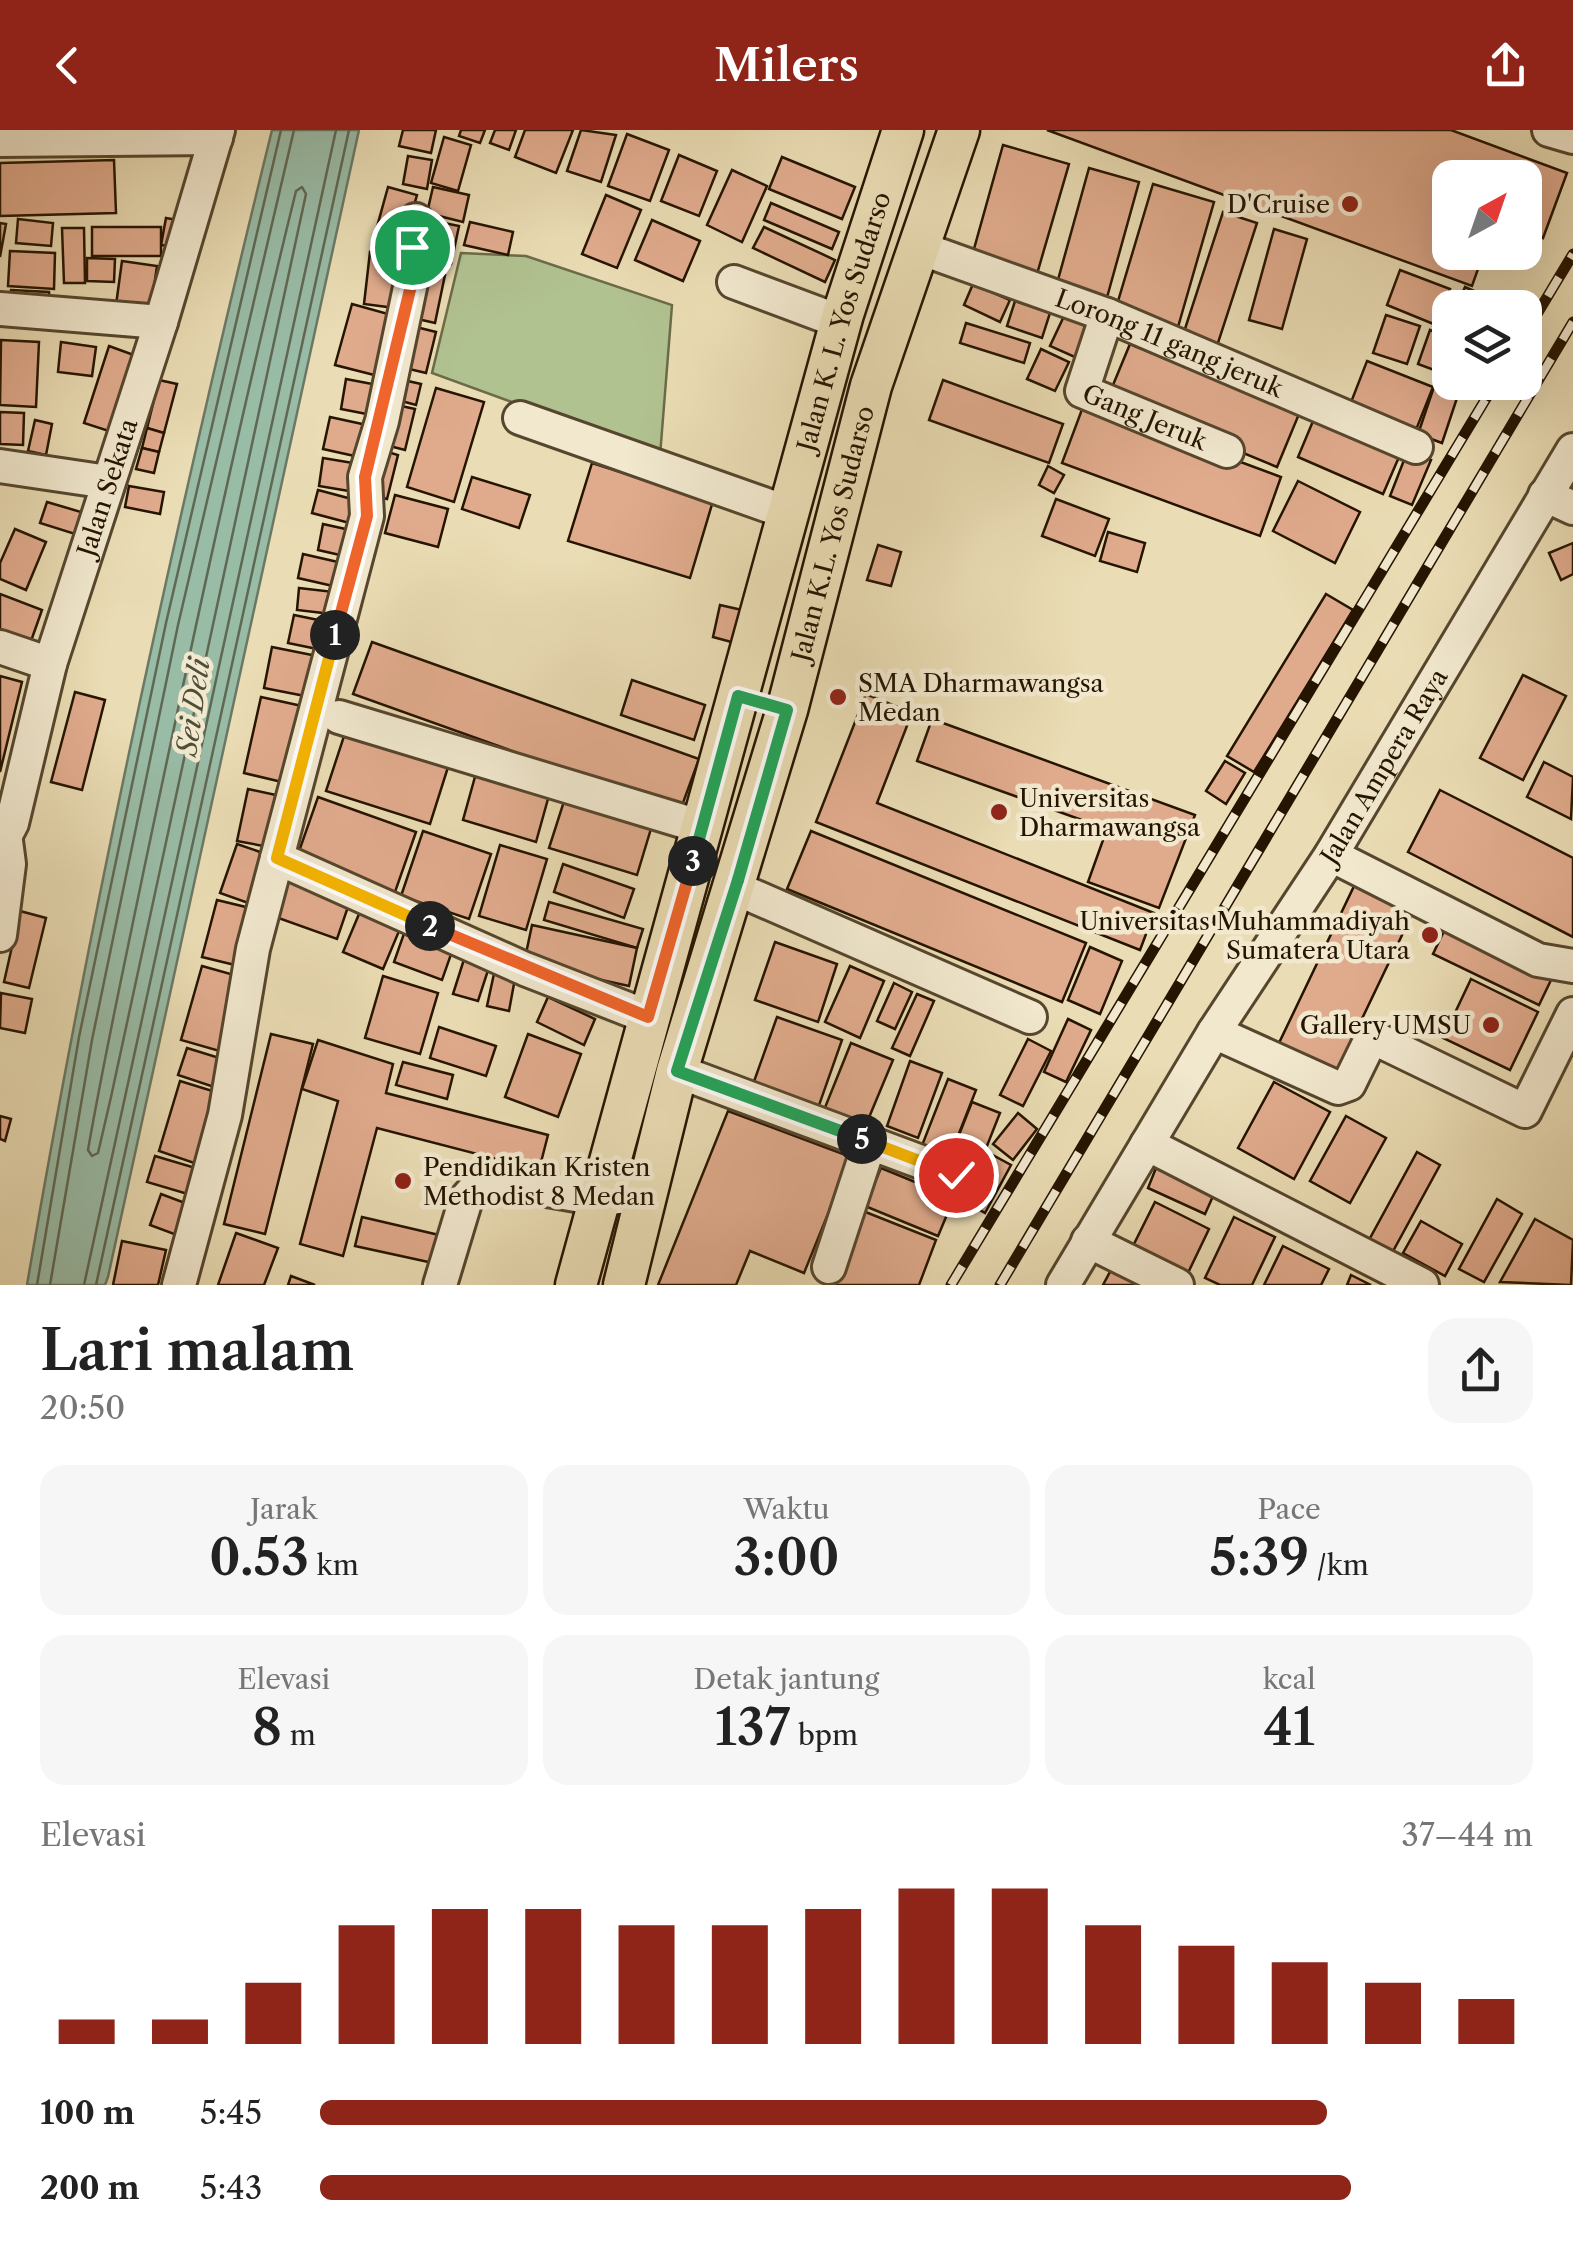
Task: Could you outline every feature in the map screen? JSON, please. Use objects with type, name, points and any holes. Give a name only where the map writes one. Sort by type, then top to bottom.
[{"type":"main road","name":"Jalan K. L. Yos Sudarso","points":[[789,512],[841,322],[903,130]]},
{"type":"main road","name":"Jalan K. L. Yos Sudarso","points":[[917,247],[958,130]]},
{"type":"main road","name":"Jalan K.L. Yos Sudarso","points":[[624,1285],[677,1071],[787,710],[871,386],[917,247]]},
{"type":"main road","name":"Jalan K.L. Yos Sudarso","points":[[576,1285],[789,512]]},
{"type":"main road","points":[[738,696],[787,710]]},
{"type":"street","points":[[1550,130],[1573,138]]},
{"type":"street","points":[[0,140],[217,134]]},
{"type":"street","name":"Jalan Sekata","points":[[0,934],[9,864],[3,843],[10,788],[162,322],[217,134]]},
{"type":"street","points":[[179,1285],[224,1115],[253,949],[367,516],[365,477],[414,273],[416,220]]},
{"type":"street","name":"Lorong 11 gang jeruk","points":[[917,247],[1107,316],[1416,447]]},
{"type":"street","points":[[734,282],[841,322]]},
{"type":"street","points":[[0,309],[162,322]]},
{"type":"street","name":"Gang Jeruk","points":[[1107,316],[1082,390],[1227,450]]},
{"type":"street","points":[[520,418],[789,512]]},
{"type":"street","name":"Jalan Ampera Raya","points":[[1063,1285],[1214,1032],[1559,501],[1573,450]]},
{"type":"street","points":[[0,466],[108,482]]},
{"type":"street","points":[[0,647],[50,664]]},
{"type":"street","points":[[338,717],[702,827]]},
{"type":"street","points":[[1331,854],[1538,960],[1573,966]]},
{"type":"street","points":[[277,858],[525,969],[648,1017]]},
{"type":"street","points":[[735,888],[1030,1017]]},
{"type":"street","points":[[1214,1032],[1338,1088],[1349,1084],[1372,1038],[1525,1111],[1573,1014]]},
{"type":"street","points":[[677,1071],[956,1175]]},
{"type":"street","points":[[829,1267],[870,1142]]},
{"type":"street","points":[[1147,1144],[1422,1285]]},
{"type":"street","points":[[440,1285],[466,1198],[484,1178],[599,1199],[646,1194]]},
{"type":"street","points":[[1088,1242],[1178,1285]]},
{"type":"shaded area","points":[[461,253],[526,256],[672,305],[660,456],[432,373]]},
{"type":"water","name":"Sei Deli","points":[[272,130],[359,130],[108,1277],[105,1285],[27,1285],[139,705]]},
{"type":"building","points":[[403,130],[436,130],[431,153],[399,146]]},
{"type":"building","points":[[461,130],[485,130],[480,143],[459,136]]},
{"type":"building","points":[[495,130],[516,130],[509,150],[490,143]]},
{"type":"building","points":[[525,130],[573,130],[556,173],[515,157]]},
{"type":"building","points":[[581,130],[616,135],[601,182],[567,171]]},
{"type":"building","name":"D'Cruise","points":[[1047,130],[1451,130],[1532,160],[1432,160],[1432,270],[1478,270],[1472,286]]},
{"type":"building","points":[[627,134],[669,150],[650,201],[608,186]]},
{"type":"building","points":[[444,137],[471,145],[458,191],[431,183]]},
{"type":"building","points":[[1003,145],[1069,164],[1037,274],[972,256]]},
{"type":"building","points":[[679,155],[717,171],[699,216],[661,201]]},
{"type":"building","points":[[408,156],[432,160],[427,189],[403,184]]},
{"type":"building","points":[[782,157],[855,187],[842,219],[769,189]]},
{"type":"building","points":[[114,160],[116,213],[0,216],[0,163]]},
{"type":"building","name":"D'Cruise","points":[[1542,164],[1567,173],[1542,238]]},
{"type":"building","points":[[1089,168],[1139,182],[1106,301],[1056,287]]},
{"type":"building","points":[[732,170],[767,186],[742,242],[707,225]]},
{"type":"building","points":[[1153,184],[1214,202],[1178,327],[1116,308]]},
{"type":"building","points":[[388,187],[417,195],[400,253],[372,245]]},
{"type":"building","points":[[433,187],[469,195],[463,222],[427,213]]},
{"type":"building","points":[[606,195],[641,210],[617,268],[582,254]]},
{"type":"building","points":[[771,203],[839,232],[832,249],[764,220]]},
{"type":"building","points":[[1223,212],[1257,223],[1217,346],[1183,335]]},
{"type":"building","points":[[166,218],[183,221],[179,248],[161,245]]},
{"type":"building","points":[[18,219],[53,223],[51,246],[16,243]]},
{"type":"building","points":[[429,220],[459,226],[451,264],[421,258]]},
{"type":"building","points":[[652,220],[700,241],[683,281],[635,260]]},
{"type":"building","points":[[470,222],[513,232],[508,255],[464,245]]},
{"type":"building","points":[[0,223],[6,224],[0,257]]},
{"type":"building","points":[[92,227],[161,227],[161,256],[92,256]]},
{"type":"building","points":[[764,227],[835,260],[825,282],[753,248]]},
{"type":"building","points":[[62,228],[84,228],[85,283],[64,283]]},
{"type":"building","points":[[1274,229],[1307,239],[1282,329],[1249,320]]},
{"type":"building","points":[[10,251],[55,253],[54,289],[8,286]]},
{"type":"building","points":[[370,252],[409,258],[403,309],[364,304]]},
{"type":"building","points":[[87,258],[115,259],[114,282],[87,281]]},
{"type":"building","points":[[122,261],[157,266],[151,309],[116,305]]},
{"type":"building","points":[[420,268],[445,275],[435,323],[409,317]]},
{"type":"building","points":[[1400,270],[1450,289],[1432,290],[1432,323],[1387,305]]},
{"type":"building","points":[[973,284],[1010,300],[1000,322],[964,305]]},
{"type":"building","points":[[11,290],[49,292],[50,307],[9,305]]},
{"type":"building","points":[[1015,301],[1050,313],[1042,338],[1007,326]]},
{"type":"building","points":[[352,304],[399,317],[382,377],[335,365]]},
{"type":"building","points":[[1065,314],[1100,330],[1086,362],[1050,346]]},
{"type":"building","points":[[1386,315],[1420,326],[1407,364],[1373,353]]},
{"type":"building","points":[[966,323],[1030,343],[1024,363],[960,343]]},
{"type":"building","points":[[412,326],[436,332],[426,373],[401,367]]},
{"type":"building","points":[[1430,330],[1432,369],[1418,364]]},
{"type":"building","points":[[1,340],[39,342],[36,407],[0,405]]},
{"type":"building","points":[[61,342],[96,347],[92,376],[58,372]]},
{"type":"building","points":[[1130,344],[1299,414],[1277,467],[1108,397]]},
{"type":"building","points":[[109,346],[142,358],[118,434],[84,423]]},
{"type":"building","points":[[1041,349],[1069,362],[1055,391],[1027,379]]},
{"type":"building","points":[[1367,361],[1432,387],[1414,435],[1348,410]]},
{"type":"building","points":[[346,379],[388,387],[382,417],[341,409]]},
{"type":"building","points":[[399,379],[421,384],[416,405],[394,399]]},
{"type":"building","points":[[159,380],[177,384],[164,433],[147,428]]},
{"type":"building","points":[[943,380],[1063,424],[1049,463],[929,420]]},
{"type":"building","points":[[436,388],[484,402],[454,502],[407,487]]},
{"type":"building","points":[[1432,393],[1432,400],[1456,400],[1442,443],[1418,434]]},
{"type":"building","points":[[392,404],[415,409],[405,450],[382,444]]},
{"type":"building","points":[[1084,404],[1281,477],[1260,536],[1062,463]]},
{"type":"building","points":[[0,412],[24,413],[23,445],[0,444]]},
{"type":"building","points":[[1316,414],[1402,450],[1383,494],[1298,457]]},
{"type":"building","points":[[330,417],[376,427],[368,459],[323,449]]},
{"type":"building","points":[[35,420],[52,424],[46,455],[28,451]]},
{"type":"building","points":[[147,428],[164,433],[159,452],[142,448]]},
{"type":"building","points":[[142,448],[159,452],[154,473],[136,469]]},
{"type":"building","points":[[381,450],[398,455],[387,499],[370,495]]},
{"type":"building","points":[[1408,450],[1431,460],[1412,505],[1390,496]]},
{"type":"building","points":[[323,458],[365,465],[361,493],[319,486]]},
{"type":"building","points":[[592,463],[713,501],[690,578],[568,541]]},
{"type":"building","points":[[1048,466],[1064,475],[1054,493],[1039,485]]},
{"type":"building","points":[[472,477],[530,495],[519,528],[462,509]]},
{"type":"building","points":[[1298,481],[1360,512],[1335,563],[1273,531]]},
{"type":"building","points":[[129,486],[164,492],[160,514],[125,507]]},
{"type":"building","points":[[318,490],[363,502],[357,525],[312,513]]},
{"type":"building","points":[[395,495],[448,509],[438,547],[385,533]]},
{"type":"building","points":[[1056,499],[1109,519],[1095,556],[1042,536]]},
{"type":"building","points":[[47,502],[81,512],[75,534],[40,523]]},
{"type":"building","points":[[323,524],[359,532],[353,558],[318,550]]},
{"type":"building","points":[[15,529],[46,542],[26,590],[0,579],[0,563]]},
{"type":"building","points":[[1108,532],[1145,543],[1137,572],[1100,561]]},
{"type":"building","points":[[1573,543],[1573,574],[1561,580],[1549,553]]},
{"type":"building","points":[[878,545],[901,552],[891,586],[867,580]]},
{"type":"building","points":[[303,554],[351,565],[346,589],[298,578]]},
{"type":"building","points":[[299,588],[334,592],[332,614],[297,610]]},
{"type":"building","points":[[0,594],[42,610],[31,641],[0,629]]},
{"type":"building","points":[[1326,594],[1353,610],[1254,772],[1227,756]]},
{"type":"building","points":[[720,605],[742,610],[735,643],[713,637]]},
{"type":"building","points":[[294,615],[328,622],[322,650],[288,643]]},
{"type":"building","points":[[372,642],[699,759],[680,811],[353,694]]},
{"type":"building","points":[[272,647],[317,656],[310,697],[264,688]]},
{"type":"building","points":[[1523,675],[1566,696],[1523,780],[1480,758]]},
{"type":"building","points":[[0,676],[22,682],[0,772]]},
{"type":"building","points":[[632,680],[705,705],[694,740],[621,715]]},
{"type":"building","points":[[75,692],[105,700],[82,790],[51,782]]},
{"type":"building","points":[[866,694],[912,713],[877,803],[1154,913],[1140,950],[816,822]]},
{"type":"building","points":[[261,697],[302,706],[286,783],[244,773]]},
{"type":"building","points":[[932,719],[1195,815],[1159,908],[1088,882],[1107,829],[917,761]]},
{"type":"building","points":[[346,730],[449,764],[430,824],[326,791]]},
{"type":"building","points":[[1225,761],[1245,773],[1226,804],[1206,791]]},
{"type":"building","points":[[1544,762],[1573,777],[1571,819],[1527,797]]},
{"type":"building","points":[[478,766],[551,788],[536,842],[463,820]]},
{"type":"building","points":[[248,789],[285,797],[274,848],[237,841]]},
{"type":"building","points":[[1440,790],[1573,858],[1573,937],[1408,852]]},
{"type":"building","points":[[566,795],[653,822],[637,875],[549,848]]},
{"type":"building","points":[[318,797],[416,832],[395,892],[297,857]]},
{"type":"building","points":[[423,831],[491,854],[469,919],[401,896]]},
{"type":"building","points":[[811,831],[1086,943],[1062,1002],[787,889]]},
{"type":"building","points":[[237,844],[269,855],[251,904],[220,893]]},
{"type":"building","points":[[500,845],[547,859],[526,930],[479,916]]},
{"type":"building","points":[[563,864],[634,889],[624,918],[554,892]]},
{"type":"building","points":[[284,877],[350,901],[337,939],[270,915]]},
{"type":"building","points":[[1356,882],[1414,910],[1337,1071],[1279,1043]]},
{"type":"building","points":[[217,900],[254,909],[239,966],[202,957]]},
{"type":"building","points":[[549,902],[643,929],[637,948],[544,920]]},
{"type":"building","points":[[362,907],[402,924],[383,969],[343,952]]},
{"type":"building","points":[[20,911],[46,918],[29,988],[4,982]]},
{"type":"building","points":[[407,925],[455,943],[442,980],[394,962]]},
{"type":"building","points":[[532,925],[637,948],[629,986],[524,963]]},
{"type":"building","points":[[1445,929],[1551,980],[1539,1005],[1433,954]]},
{"type":"building","points":[[775,942],[837,964],[818,1022],[755,1000]]},
{"type":"building","points":[[1090,947],[1122,961],[1100,1014],[1068,1000]]},
{"type":"building","points":[[466,953],[491,961],[478,1001],[453,994]]},
{"type":"building","points":[[202,966],[245,978],[223,1052],[181,1040]]},
{"type":"building","points":[[850,966],[884,981],[860,1038],[825,1022]]},
{"type":"building","points":[[495,969],[516,973],[509,1011],[487,1006]]},
{"type":"building","points":[[383,976],[438,993],[420,1054],[365,1038]]},
{"type":"building","name":"Gallery UMSU","points":[[1471,979],[1538,1012],[1510,1070],[1443,1038]]},
{"type":"building","points":[[894,983],[912,992],[895,1029],[877,1021]]},
{"type":"building","points":[[1,993],[32,999],[25,1033],[0,1028]]},
{"type":"building","points":[[917,994],[934,1001],[910,1056],[892,1048]]},
{"type":"building","points":[[548,997],[595,1019],[584,1045],[537,1022]]},
{"type":"building","points":[[777,1017],[842,1040],[817,1111],[752,1087]]},
{"type":"building","points":[[1068,1019],[1091,1030],[1066,1082],[1044,1072]]},
{"type":"building","points":[[439,1027],[496,1046],[486,1076],[430,1058]]},
{"type":"building","points":[[271,1034],[313,1044],[265,1234],[224,1224]]},
{"type":"building","points":[[528,1034],[581,1054],[558,1117],[505,1097]]},
{"type":"building","points":[[1028,1039],[1051,1051],[1023,1106],[1000,1095]]},
{"type":"building","points":[[318,1040],[393,1064],[386,1093],[548,1135],[539,1170],[377,1128],[343,1256],[300,1244],[338,1101],[302,1089]]},
{"type":"building","points":[[851,1043],[893,1060],[865,1127],[824,1110]]},
{"type":"building","points":[[187,1048],[226,1060],[217,1088],[178,1075]]},
{"type":"building","points":[[910,1061],[942,1073],[918,1138],[887,1126]]},
{"type":"building","points":[[403,1062],[453,1075],[447,1099],[396,1085]]},
{"type":"building","points":[[948,1079],[976,1090],[949,1159],[921,1148]]},
{"type":"building","points":[[180,1081],[219,1093],[197,1164],[159,1151]]},
{"type":"building","points":[[1274,1082],[1330,1112],[1294,1179],[1238,1148]]},
{"type":"building","points":[[972,1102],[1000,1113],[981,1161],[953,1150]]},
{"type":"building","points":[[728,1111],[851,1157],[804,1273],[750,1251],[736,1285],[658,1285]]},
{"type":"building","points":[[1018,1113],[1037,1129],[1013,1160],[993,1144]]},
{"type":"building","points":[[0,1116],[11,1119],[5,1141],[0,1139]]},
{"type":"building","points":[[1346,1116],[1386,1138],[1350,1203],[1310,1181]]},
{"type":"building","points":[[1417,1152],[1440,1165],[1392,1253],[1369,1240]]},
{"type":"building","points":[[989,1153],[1011,1165],[985,1213],[963,1200]]},
{"type":"building","points":[[155,1156],[199,1169],[191,1195],[147,1182]]},
{"type":"building","points":[[881,1168],[954,1198],[938,1236],[865,1206]]},
{"type":"building","points":[[1156,1168],[1214,1194],[1205,1214],[1148,1188]]},
{"type":"building","points":[[161,1194],[193,1206],[182,1237],[150,1225]]},
{"type":"building","points":[[1497,1199],[1522,1214],[1484,1282],[1459,1269]]},
{"type":"building","points":[[1155,1202],[1209,1229],[1187,1275],[1132,1248]]},
{"type":"building","points":[[863,1211],[936,1240],[919,1285],[834,1285]]},
{"type":"building","points":[[362,1217],[439,1235],[433,1263],[355,1246]]},
{"type":"building","points":[[1234,1217],[1275,1237],[1252,1285],[1220,1285],[1205,1278]]},
{"type":"building","points":[[1535,1219],[1573,1240],[1571,1285],[1500,1282]]},
{"type":"building","points":[[1421,1221],[1462,1244],[1445,1276],[1403,1253]]},
{"type":"building","points":[[236,1233],[278,1248],[264,1285],[218,1285]]},
{"type":"building","points":[[122,1241],[166,1250],[158,1285],[113,1285]]},
{"type":"building","points":[[1283,1246],[1329,1269],[1321,1285],[1264,1285]]},
{"type":"building","points":[[1112,1268],[1147,1285],[1103,1285]]},
{"type":"building","points":[[1351,1275],[1371,1285],[1347,1285]]},
{"type":"building","points":[[291,1276],[315,1285],[288,1285]]},
{"type":"railway","points":[[1542,306],[1573,254]]},
{"type":"railway","points":[[1000,1285],[1573,322]]},
{"type":"railway","points":[[951,1285],[1485,400]]},
{"type":"place","name":"D'Cruise","points":[[1350,204]]},
{"type":"place","name":"SMA Dharmawangsa Medan","points":[[838,697]]},
{"type":"place","name":"Universitas Dharmawangsa","points":[[999,812]]},
{"type":"place","name":"Universitas Muhammadiyah Sumatera Utara","points":[[1430,935]]},
{"type":"place","name":"Gallery UMSU","points":[[1491,1025]]},
{"type":"place","name":"Pendidikan Kristen Methodist 8 Medan","points":[[403,1181]]},
{"type":"route","points":[[412,247],[414,273],[382,421],[365,477],[367,516],[277,858],[525,969],[648,1017],[738,696],[787,710],[677,1071],[956,1175]]}]
